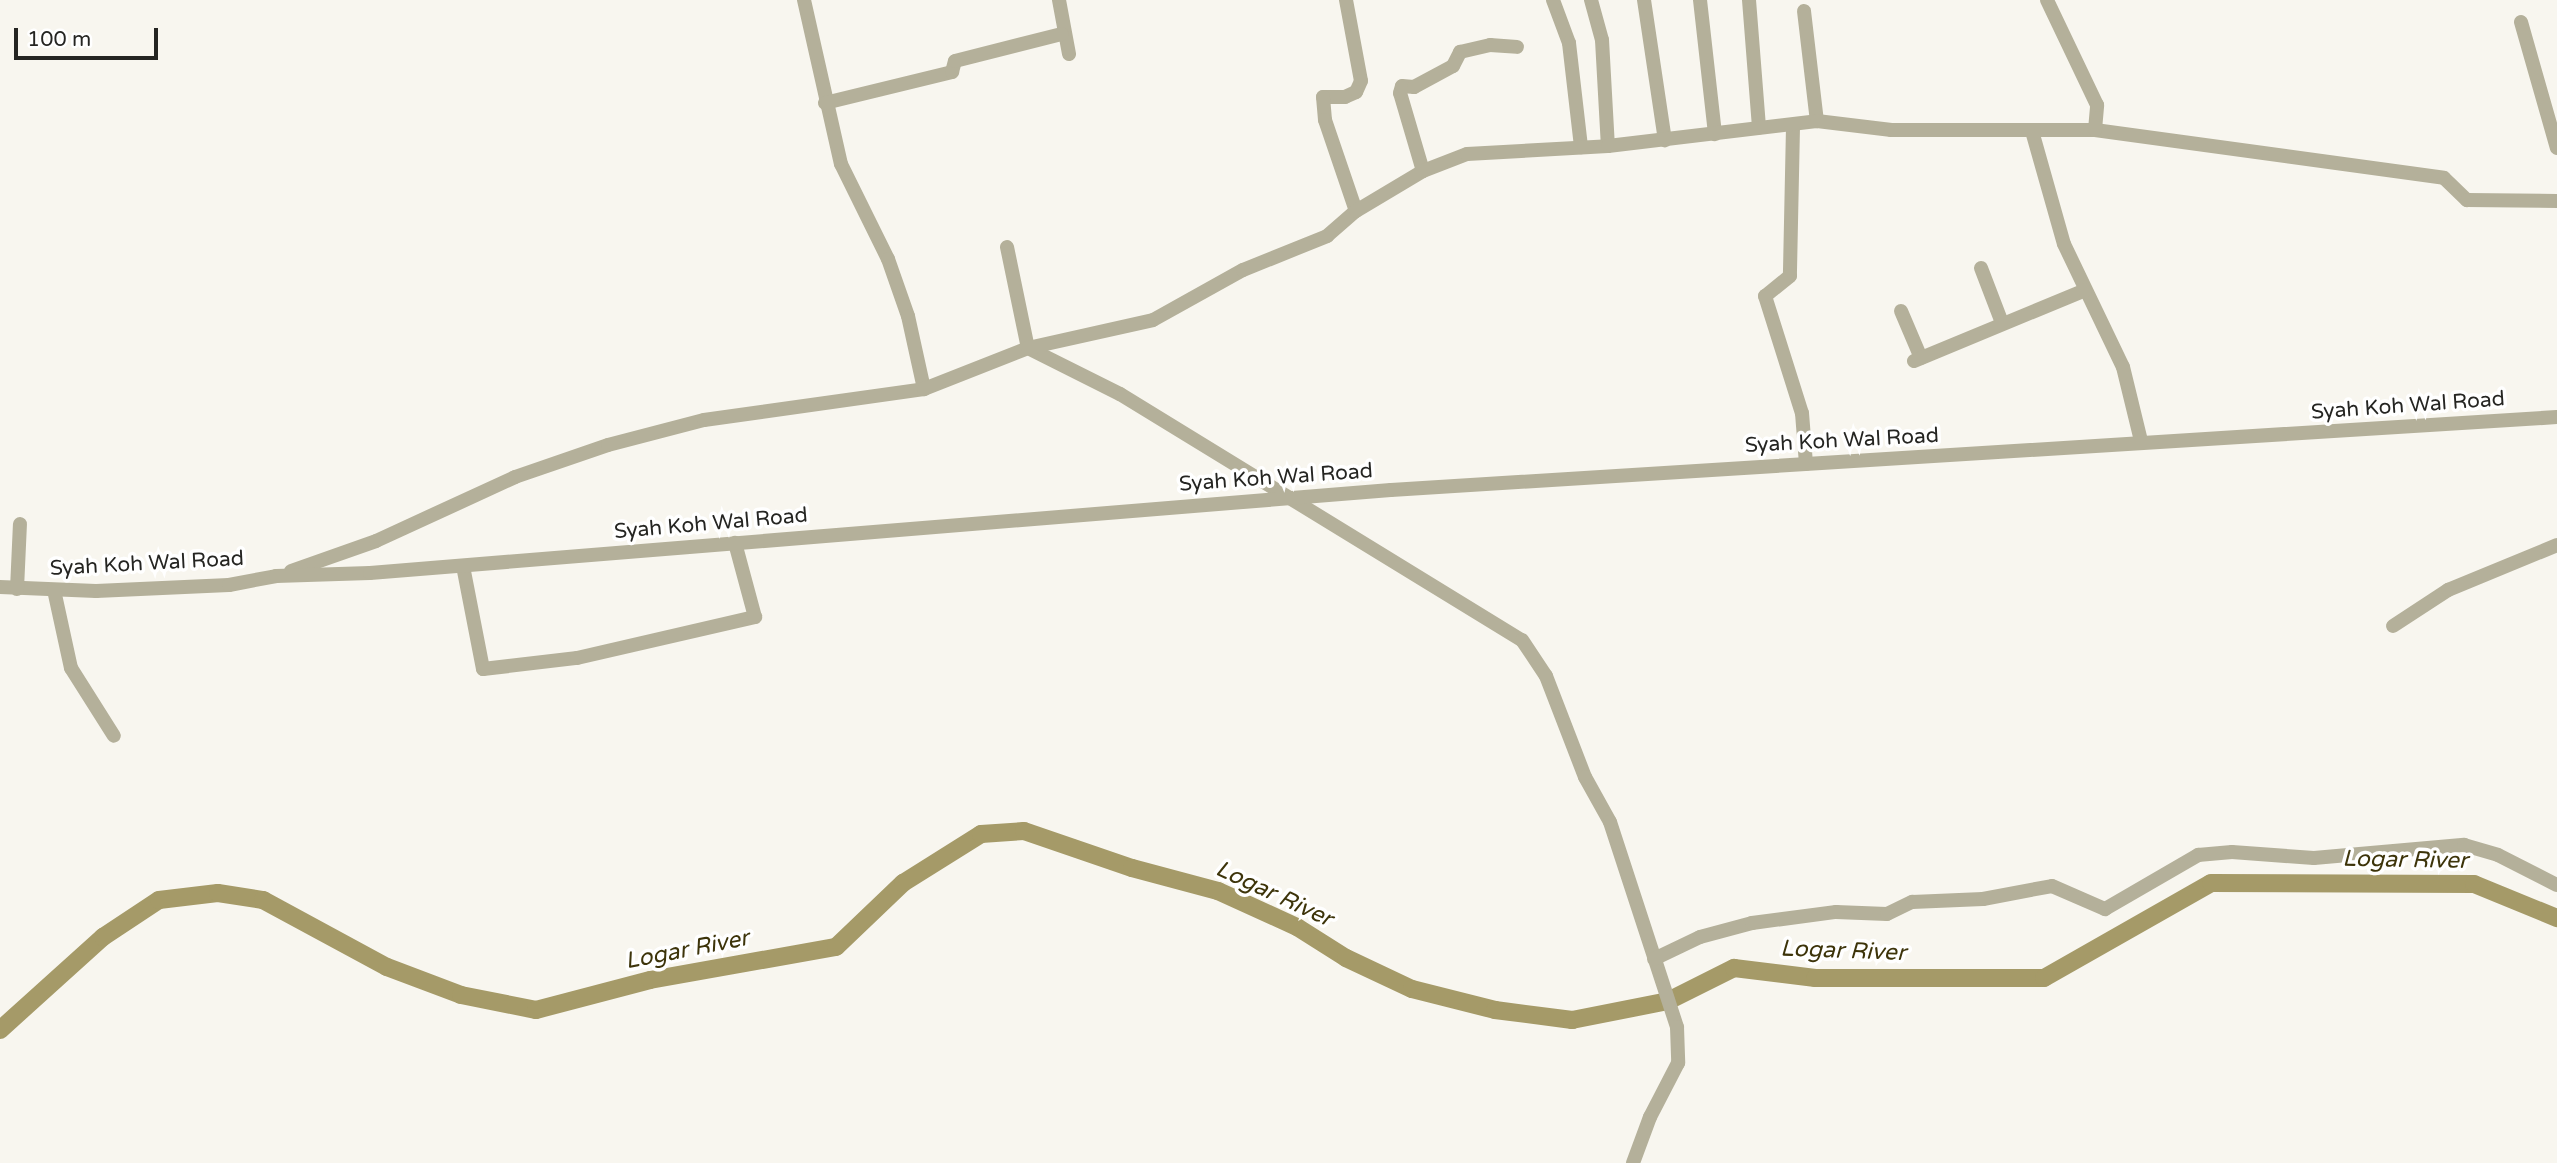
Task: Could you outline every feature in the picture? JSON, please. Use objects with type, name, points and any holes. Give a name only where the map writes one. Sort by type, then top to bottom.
[{"type":"street","points":[[804,0],[825,103],[841,164],[888,259],[908,316],[924,389]]},
{"type":"street","points":[[1059,0],[1062,34],[1069,54]]},
{"type":"street","points":[[1346,0],[1361,81],[1356,92],[1345,97],[1324,97],[1325,120],[1356,211]]},
{"type":"street","points":[[1553,0],[1569,43],[1581,147]]},
{"type":"street","points":[[1591,0],[1602,40],[1608,146]]},
{"type":"street","points":[[1644,0],[1665,140]]},
{"type":"street","points":[[1700,0],[1715,134]]},
{"type":"street","points":[[1749,0],[1759,128]]},
{"type":"street","points":[[2047,0],[2097,105],[2095,130]]},
{"type":"street","points":[[1804,11],[1817,121]]},
{"type":"street","points":[[2521,22],[2557,148]]},
{"type":"street","points":[[825,103],[952,72],[956,61],[1062,34]]},
{"type":"street","points":[[1423,171],[1399,93],[1402,86],[1414,87],[1453,66],[1460,52],[1490,45],[1517,47]]},
{"type":"street","points":[[276,576],[376,541],[515,477],[608,445],[704,421],[924,389],[1028,348],[1153,320],[1242,270],[1327,236],[1356,211],[1423,171],[1467,155],[1608,146],[1759,128],[1793,127],[1817,121],[1891,130],[2095,130],[2444,178],[2467,200],[2557,201]]},
{"type":"street","points":[[1793,127],[1790,276],[1765,296],[1802,413],[1806,464]]},
{"type":"street","points":[[2032,131],[2064,244],[2123,367],[2141,441]]},
{"type":"street","points":[[1007,247],[1028,348]]},
{"type":"street","points":[[1981,268],[2003,323]]},
{"type":"street","points":[[1900,311],[1918,360],[2085,290]]},
{"type":"street","points":[[1028,348],[1120,394],[1522,640],[1546,677],[1585,777],[1610,822],[1677,1027],[1678,1063],[1650,1117],[1633,1163]]},
{"type":"street","name":"Syah Koh Wal Road","points":[[0,587],[54,590],[229,585],[276,576],[463,566],[1293,498],[2141,441],[2557,417]]},
{"type":"street","points":[[17,589],[20,524]]},
{"type":"street","points":[[463,566],[483,670],[577,658],[755,617],[735,543]]},
{"type":"street","points":[[2393,626],[2448,590],[2557,545]]},
{"type":"street","points":[[54,590],[71,668],[114,736]]},
{"type":"street","points":[[1654,959],[1700,937],[1752,923],[1836,912],[1887,914],[1912,902],[1983,899],[2052,886],[2105,909],[2198,855],[2232,852],[2314,858],[2463,845],[2498,855],[2557,885]]},
{"type":"waterway","name":"Logar River","points":[[0,1030],[103,937],[159,900],[218,893],[263,900],[387,967],[461,995],[536,1010],[650,980],[836,947],[903,883],[981,834],[1024,831],[1132,868],[1218,891],[1297,927],[1346,958],[1412,989],[1495,1010],[1572,1020],[1668,1001],[1734,968],[1815,978],[2044,978],[2211,883],[2474,884],[2557,918]]}]
